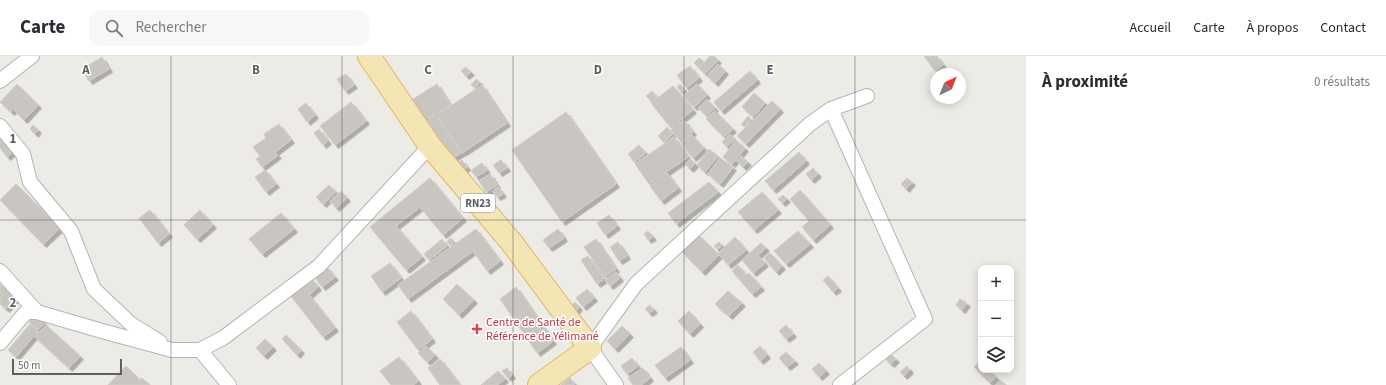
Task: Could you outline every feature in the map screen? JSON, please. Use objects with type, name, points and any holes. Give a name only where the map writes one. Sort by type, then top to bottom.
[{"type":"main road","name":"RN23","points":[[369,56],[430,146],[512,243],[590,348]]},
{"type":"main road","points":[[539,385],[590,348]]},
{"type":"street","points":[[0,81],[32,56]]},
{"type":"street","points":[[616,385],[590,348],[636,284],[810,124],[831,109],[867,96]]},
{"type":"street","points":[[831,109],[925,319],[840,385]]},
{"type":"street","points":[[0,126],[23,154],[30,182],[71,231],[94,289],[131,324],[172,350]]},
{"type":"street","points":[[0,344],[26,312],[37,312],[172,350],[200,350],[223,338],[319,266],[430,146]]},
{"type":"street","points":[[0,271],[37,312]]},
{"type":"street","points":[[200,350],[229,385]]},
{"type":"building","points":[[710,56],[714,56],[718,60],[705,74],[699,68]]},
{"type":"building","points":[[924,56],[937,56],[943,65],[939,68],[933,68]]},
{"type":"building","points":[[102,57],[109,69],[89,81],[82,69]]},
{"type":"building","points":[[699,58],[704,62],[698,67],[694,63]]},
{"type":"building","points":[[718,64],[725,71],[715,83],[707,76]]},
{"type":"building","points":[[690,66],[699,78],[686,88],[677,75]]},
{"type":"building","points":[[466,67],[471,72],[466,76],[461,71]]},
{"type":"building","points":[[750,71],[757,80],[721,111],[714,102]]},
{"type":"building","points":[[346,74],[354,85],[345,91],[337,79]]},
{"type":"building","points":[[476,79],[480,82],[475,88],[471,85]]},
{"type":"building","points":[[17,84],[28,95],[11,112],[0,102]]},
{"type":"building","points":[[437,84],[450,105],[423,121],[410,101]]},
{"type":"building","points":[[680,84],[685,90],[682,93],[677,87]]},
{"type":"building","points":[[697,84],[707,95],[694,107],[683,96]]},
{"type":"building","points":[[482,85],[507,123],[462,153],[437,115]]},
{"type":"building","points":[[673,86],[693,110],[671,128],[651,103]]},
{"type":"building","points":[[652,91],[657,97],[652,102],[646,96]]},
{"type":"building","points":[[754,93],[765,103],[753,117],[742,107]]},
{"type":"building","points":[[28,95],[38,105],[24,120],[14,110]]},
{"type":"building","points":[[707,99],[715,108],[707,116],[698,108]]},
{"type":"building","points":[[772,101],[780,109],[746,144],[737,136]]},
{"type":"building","points":[[351,102],[366,121],[335,145],[320,126]]},
{"type":"building","points":[[306,103],[315,115],[307,122],[298,109]]},
{"type":"building","points":[[715,111],[733,129],[724,137],[706,119]]},
{"type":"building","points":[[566,112],[616,184],[562,222],[512,150]]},
{"type":"building","points":[[436,115],[461,153],[449,161],[424,123]]},
{"type":"building","points":[[748,116],[751,119],[745,127],[741,125]]},
{"type":"building","points":[[684,120],[693,132],[681,142],[671,130]]},
{"type":"building","points":[[279,124],[291,140],[275,152],[278,155],[262,167],[256,159],[260,156],[253,147],[266,138],[264,134]]},
{"type":"building","points":[[33,125],[38,130],[35,134],[30,129]]},
{"type":"building","points":[[667,127],[673,134],[664,142],[658,136]]},
{"type":"building","points":[[319,129],[328,141],[323,145],[314,133]]},
{"type":"building","points":[[730,134],[735,139],[727,147],[722,142]]},
{"type":"building","points":[[692,135],[704,148],[693,158],[681,144]]},
{"type":"building","points":[[0,136],[13,152],[7,157],[0,148]]},
{"type":"building","points":[[674,137],[688,157],[649,184],[635,164]]},
{"type":"building","points":[[736,140],[745,148],[732,164],[723,157]]},
{"type":"building","points":[[639,145],[646,153],[634,162],[628,154]]},
{"type":"building","points":[[709,149],[718,156],[705,172],[697,165]]},
{"type":"building","points":[[799,152],[806,161],[773,190],[765,181]]},
{"type":"building","points":[[741,156],[748,162],[743,167],[737,161]]},
{"type":"building","points":[[720,158],[733,167],[720,184],[708,174]]},
{"type":"building","points":[[691,159],[695,164],[690,169],[685,164]]},
{"type":"building","points":[[462,160],[467,167],[461,173],[455,166]]},
{"type":"building","points":[[501,160],[507,168],[499,173],[493,165]]},
{"type":"building","points":[[482,163],[487,170],[476,177],[471,170]]},
{"type":"building","points":[[813,168],[818,174],[811,180],[806,174]]},
{"type":"building","points":[[265,170],[276,184],[266,192],[255,177]]},
{"type":"building","points":[[667,173],[678,188],[661,201],[650,186]]},
{"type":"building","points":[[490,174],[497,185],[486,192],[479,181]]},
{"type":"building","points":[[430,178],[463,218],[443,235],[420,207],[396,226],[422,257],[406,270],[370,227]]},
{"type":"building","points":[[907,178],[912,182],[906,189],[901,184]]},
{"type":"building","points":[[709,182],[718,192],[676,224],[668,213]]},
{"type":"building","points":[[16,184],[60,228],[43,244],[0,200]]},
{"type":"building","points":[[329,185],[336,192],[323,204],[316,197]]},
{"type":"building","points":[[498,187],[503,194],[497,197],[493,191]]},
{"type":"building","points":[[800,190],[830,225],[813,240],[802,227],[809,221],[790,199]]},
{"type":"building","points":[[341,191],[347,198],[336,208],[330,201]]},
{"type":"building","points":[[762,192],[778,210],[754,230],[738,212]]},
{"type":"building","points":[[783,195],[787,199],[782,203],[778,199]]},
{"type":"building","points":[[150,210],[169,234],[158,243],[139,218]]},
{"type":"building","points":[[200,210],[213,225],[197,239],[184,225]]},
{"type":"building","points":[[281,213],[294,229],[262,254],[249,239]]},
{"type":"building","points":[[609,215],[617,226],[605,235],[597,223]]},
{"type":"building","points":[[476,229],[500,261],[487,271],[473,251],[408,299],[398,285]]},
{"type":"building","points":[[558,229],[564,238],[549,248],[543,240]]},
{"type":"building","points":[[648,231],[653,237],[648,240],[644,234]]},
{"type":"building","points":[[798,231],[810,244],[786,264],[774,251]]},
{"type":"building","points":[[699,235],[719,255],[702,272],[682,252]]},
{"type":"building","points":[[735,237],[746,250],[728,265],[718,253]]},
{"type":"building","points":[[450,238],[454,241],[451,246],[447,242]]},
{"type":"building","points":[[442,239],[447,246],[429,260],[424,254]]},
{"type":"building","points":[[596,239],[616,269],[605,277],[584,247]]},
{"type":"building","points":[[618,242],[627,256],[619,261],[610,247]]},
{"type":"building","points":[[719,242],[722,245],[717,249],[714,246]]},
{"type":"building","points":[[761,243],[766,248],[758,255],[765,263],[753,273],[742,260]]},
{"type":"building","points":[[770,253],[782,266],[776,272],[764,258]]},
{"type":"building","points":[[588,256],[604,279],[597,284],[581,260]]},
{"type":"building","points":[[390,263],[401,278],[382,292],[371,276]]},
{"type":"building","points":[[738,265],[746,275],[749,273],[761,287],[752,294],[732,271]]},
{"type":"building","points":[[326,266],[335,277],[322,287],[314,276]]},
{"type":"building","points":[[616,272],[620,278],[610,286],[605,280]]},
{"type":"building","points":[[828,276],[838,288],[833,292],[823,280]]},
{"type":"building","points":[[312,279],[318,287],[309,295],[335,328],[323,337],[290,295]]},
{"type":"building","points":[[0,284],[16,298],[6,309],[0,304]]},
{"type":"building","points":[[457,284],[474,300],[459,315],[443,299]]},
{"type":"building","points":[[516,287],[553,341],[537,353],[500,299]]},
{"type":"building","points":[[587,289],[594,298],[583,307],[576,298]]},
{"type":"building","points":[[728,291],[742,303],[729,316],[715,304]]},
{"type":"building","points":[[960,299],[967,303],[962,310],[956,305]]},
{"type":"building","points":[[575,302],[579,307],[575,312],[570,307]]},
{"type":"building","points":[[650,305],[654,310],[649,313],[645,309]]},
{"type":"building","points":[[411,311],[432,339],[418,350],[397,322]]},
{"type":"building","points":[[689,311],[700,324],[690,334],[678,321]]},
{"type":"building","points":[[36,315],[45,323],[38,330],[29,322]]},
{"type":"building","points":[[30,324],[38,331],[16,357],[8,350]]},
{"type":"building","points":[[46,325],[80,356],[69,368],[35,337]]},
{"type":"building","points":[[786,325],[793,334],[786,339],[779,331]]},
{"type":"building","points":[[622,326],[630,334],[615,349],[607,341]]},
{"type":"building","points":[[286,335],[301,350],[297,355],[282,339]]},
{"type":"building","points":[[265,339],[273,347],[264,356],[256,348]]},
{"type":"building","points":[[426,346],[435,355],[427,362],[418,353]]},
{"type":"building","points":[[760,346],[767,355],[760,361],[753,352]]},
{"type":"building","points":[[681,347],[690,360],[665,378],[655,365]]},
{"type":"building","points":[[786,352],[795,361],[787,367],[779,358]]},
{"type":"building","points":[[889,353],[896,359],[891,364],[884,358]]},
{"type":"building","points":[[399,357],[418,381],[413,385],[391,385],[380,371]]},
{"type":"building","points":[[632,358],[638,366],[627,374],[621,366]]},
{"type":"building","points":[[440,359],[460,385],[440,385],[428,368]]},
{"type":"building","points":[[819,363],[826,371],[819,377],[812,369]]},
{"type":"building","points":[[978,363],[978,371],[974,367]]},
{"type":"building","points":[[126,366],[140,380],[142,378],[150,385],[108,385]]},
{"type":"building","points":[[907,366],[910,370],[904,376],[900,372]]},
{"type":"building","points":[[507,368],[512,375],[508,378],[502,371]]},
{"type":"building","points":[[643,368],[650,378],[641,385],[633,385],[628,378]]},
{"type":"building","points":[[498,371],[505,379],[497,385],[481,385]]},
{"type":"building","points":[[980,373],[992,373],[996,377],[990,383]]},
{"type":"building","points":[[570,378],[575,384],[561,385]]},
{"type":"building","points":[[1000,380],[1006,385],[995,385]]},
{"type":"place","name":"Centre de Santé de Référence de Yélimané","points":[[477,329]]}]
